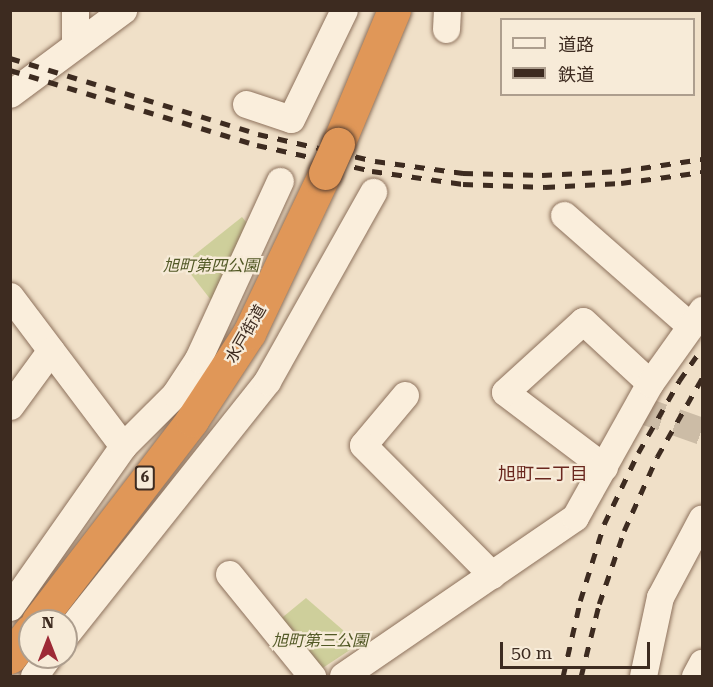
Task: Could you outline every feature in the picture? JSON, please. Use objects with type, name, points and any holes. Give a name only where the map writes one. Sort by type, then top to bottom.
[{"type":"highway","name":"水戸街道","points":[[47,609],[192,420],[249,333],[332,158],[394,10]]},
{"type":"street","points":[[75,10],[75,44]]},
{"type":"street","points":[[10,94],[123,10]]},
{"type":"street","points":[[246,104],[291,119],[344,10]]},
{"type":"street","points":[[10,607],[123,446],[175,394],[198,359],[280,181]]},
{"type":"street","points":[[78,619],[267,381],[373,192]]},
{"type":"street","points":[[343,676],[575,517],[650,383],[696,318],[564,215]]},
{"type":"street","points":[[10,296],[123,446]]},
{"type":"street","points":[[604,467],[505,392],[583,321],[650,383]]},
{"type":"street","points":[[10,406],[51,350]]},
{"type":"street","points":[[405,395],[363,445],[492,575]]},
{"type":"street","points":[[643,676],[660,597],[694,558],[702,518]]},
{"type":"street","points":[[229,574],[312,676]]},
{"type":"street","points":[[694,676],[702,663]]},
{"type":"green space","name":"旭町第四公園","points":[[242,217],[250,227],[214,304],[183,264]]},
{"type":"green space","name":"旭町第三公園","points":[[306,598],[359,644],[315,673],[278,621]]},
{"type":"tunnel","points":[[637,408],[702,431]]},
{"type":"railway","points":[[10,58],[258,134],[375,161],[463,173],[542,175],[621,171],[702,159]]},
{"type":"railway","points":[[10,70],[257,145],[372,171],[463,184],[545,187],[621,183],[702,172]]},
{"type":"railway","points":[[563,676],[580,601],[604,524],[638,453],[679,381],[702,348]]},
{"type":"railway","points":[[581,676],[599,604],[624,531],[657,457],[702,378]]},
{"type":"district","name":"旭町二丁目","points":[[543,474]]}]
